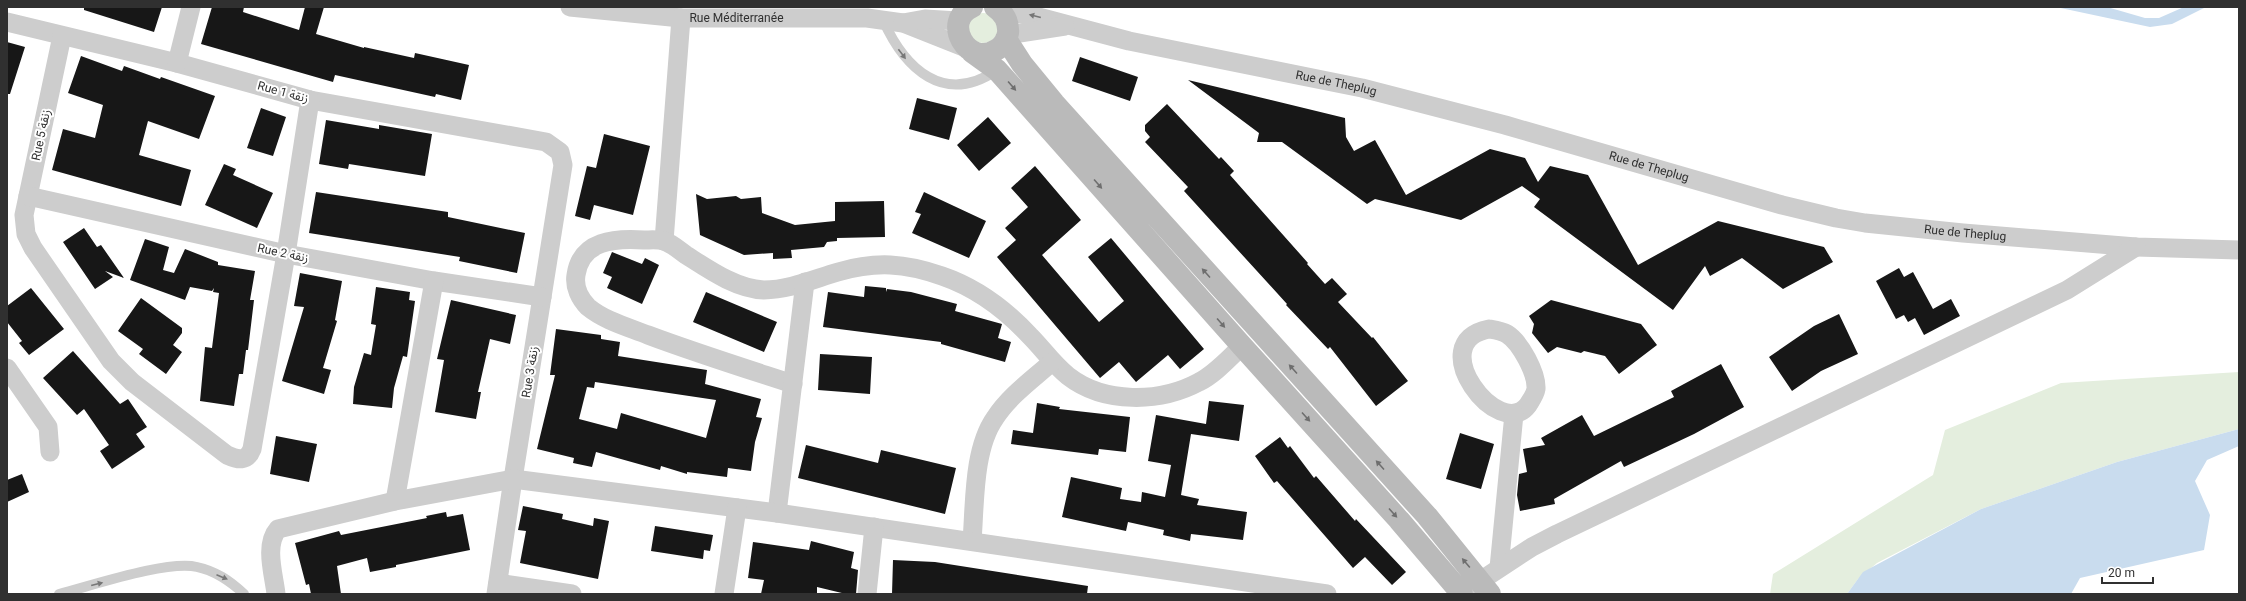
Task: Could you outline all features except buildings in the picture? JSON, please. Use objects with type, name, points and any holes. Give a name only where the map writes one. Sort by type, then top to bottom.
[{"type":"street","points":[[177,63],[191,7]]},
{"type":"street","name":"Rue Méditerranée","points":[[570,7],[681,18],[867,18],[903,23],[969,50]]},
{"type":"street","points":[[997,9],[1031,15],[1068,25]]},
{"type":"street","points":[[997,9],[1006,18],[1007,37],[1022,64],[1054,103],[1426,516],[1485,587]]},
{"type":"street","points":[[963,12],[959,35],[969,50],[997,70],[1399,520],[1460,594],[1485,587],[1499,568],[1557,534],[2067,290],[2136,247]]},
{"type":"street","name":"Rue Méditerranée","points":[[903,23],[963,12]]},
{"type":"street","points":[[664,241],[681,18]]},
{"type":"street","name":"Rue 1 زنقة","points":[[7,22],[177,63],[310,100],[546,142],[560,152]]},
{"type":"street","points":[[969,50],[979,54],[994,52],[1000,48],[1007,37],[1068,25]]},
{"type":"street","name":"Rue de Theplug","points":[[1068,25],[1129,41],[1362,88],[1506,125],[1782,205],[1836,218],[1865,223],[1963,233],[2136,247],[2239,250]]},
{"type":"street","name":"Rue 5 زنقة","points":[[62,36],[24,215],[26,234],[46,269],[111,361],[132,382],[227,455],[237,459],[244,459],[250,455],[252,449],[286,254]]},
{"type":"street","points":[[286,254],[310,100]]},
{"type":"street","name":"Rue 3 زنقة","points":[[497,589],[513,478],[563,165],[560,152]]},
{"type":"street","name":"Rue 2 زنقة","points":[[28,196],[286,254],[434,281],[542,297]]},
{"type":"street","points":[[793,384],[679,347],[616,323],[601,315],[586,305],[576,290],[575,278],[579,264],[586,253],[598,243],[614,239],[664,241],[714,272],[744,286],[763,290],[783,288],[840,271],[876,264],[908,266],[942,276],[970,287],[1001,308],[1030,336],[1052,362],[1085,387],[1105,394],[1141,398],[1172,392],[1199,382],[1214,372],[1242,346]]},
{"type":"street","points":[[395,501],[434,281]]},
{"type":"street","points":[[777,513],[805,282]]},
{"type":"street","points":[[1489,329],[1508,334],[1523,353],[1534,375],[1534,396],[1525,410],[1514,414],[1502,412],[1494,408],[1471,385],[1464,371],[1462,354],[1464,347],[1474,335],[1481,330],[1489,329]]},
{"type":"street","points":[[972,541],[979,460],[986,434],[994,418],[1014,396],[1052,362]]},
{"type":"street","points":[[7,368],[48,427],[50,452]]},
{"type":"street","points":[[1499,568],[1514,414]]},
{"type":"street","points":[[276,594],[271,544],[273,535],[278,529],[395,501],[513,478],[777,513],[972,541],[1320,594]]},
{"type":"street","points":[[724,594],[738,508]]},
{"type":"street","points":[[867,594],[874,527]]},
{"type":"street","points":[[497,589],[572,594]]},
{"type":"lane","points":[[883,20],[892,39],[910,64],[932,78],[955,84],[967,84],[981,80],[997,70]]},
{"type":"lane","points":[[59,594],[170,566],[196,567],[227,579],[244,594]]},
{"type":"green space","points":[[983,13],[989,14],[997,22],[997,34],[989,42],[983,43],[977,42],[969,34],[968,28],[969,22],[977,14]]},
{"type":"green space","points":[[2239,372],[2239,429],[2117,462],[1981,509],[1877,563],[1858,579],[1847,594],[1770,594],[1773,574],[1933,475],[1945,430],[2061,383]]},
{"type":"water","points":[[2056,7],[2107,7],[2145,18],[2159,18],[2184,7],[2206,7],[2172,24],[2150,27]]},
{"type":"water","points":[[2239,429],[2239,446],[2207,460],[2195,481],[2210,515],[2204,550],[2080,578],[2071,594],[1847,594],[1863,572],[1981,509],[2117,462]]}]
